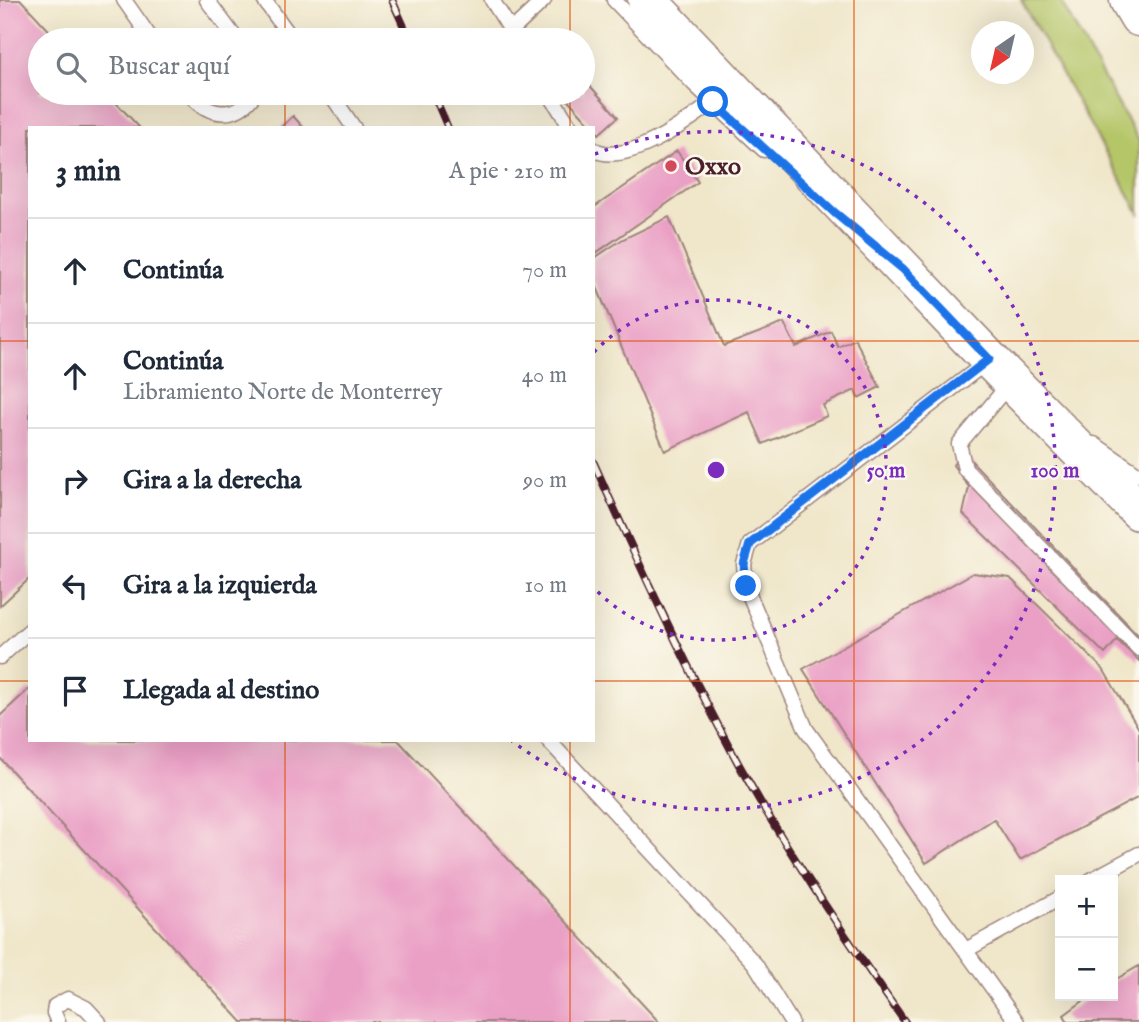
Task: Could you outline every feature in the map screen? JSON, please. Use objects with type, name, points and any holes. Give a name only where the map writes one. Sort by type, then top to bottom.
[{"type":"main road","points":[[647,0],[722,96],[903,269],[1139,511]]},
{"type":"main road","points":[[1129,0],[1139,18]]},
{"type":"lane","points":[[124,0],[144,28]]},
{"type":"lane","points":[[207,0],[228,28]]},
{"type":"lane","points":[[264,0],[279,28]]},
{"type":"lane","points":[[492,0],[510,28]]},
{"type":"lane","points":[[520,28],[544,0]]},
{"type":"lane","points":[[614,0],[722,96],[774,158]]},
{"type":"lane","points":[[595,149],[621,155],[644,146],[722,96]]},
{"type":"lane","points":[[200,105],[218,114],[232,113],[245,105]]},
{"type":"lane","points":[[338,105],[353,126]]},
{"type":"lane","points":[[557,105],[570,126]]},
{"type":"lane","points":[[794,177],[903,269]]},
{"type":"lane","points":[[1000,371],[959,444],[965,469],[1139,649]]},
{"type":"lane","points":[[1000,371],[750,544],[744,564],[746,586],[806,729],[1017,1022]]},
{"type":"lane","points":[[1063,433],[1099,446],[1139,475]]},
{"type":"lane","points":[[0,657],[28,632]]},
{"type":"lane","points":[[550,742],[755,964],[791,1022]]},
{"type":"lane","points":[[1100,875],[1139,854]]},
{"type":"lane","points":[[966,950],[1055,901]]},
{"type":"lane","points":[[58,1022],[54,1013],[55,1006],[68,999],[86,1008],[99,1022]]},
{"type":"green space","points":[[1021,0],[1060,0],[1139,141],[1139,213],[1034,21]]},
{"type":"building","points":[[0,0],[21,0],[47,28],[28,28],[28,105],[118,105],[138,126],[28,126],[28,580],[0,606]]},
{"type":"building","points":[[595,91],[618,117],[599,134],[595,126],[592,126],[573,105],[595,105]]},
{"type":"building","points":[[293,116],[302,126],[282,126]]},
{"type":"building","points":[[677,151],[698,182],[595,254],[595,207]]},
{"type":"building","points":[[669,217],[724,346],[784,323],[796,347],[831,331],[838,347],[855,339],[880,387],[858,398],[855,390],[823,405],[827,416],[763,444],[749,412],[665,451],[595,283],[595,258],[623,239]]},
{"type":"building","points":[[963,452],[1139,636],[1139,661],[1117,640],[1105,654],[963,514],[969,487],[953,465]]},
{"type":"building","points":[[973,573],[1010,578],[1103,669],[1139,729],[1139,797],[1020,860],[994,819],[926,863],[803,669]]},
{"type":"building","points":[[28,690],[28,742],[400,742],[659,1022],[242,1022],[0,758],[0,716]]},
{"type":"building","points":[[1139,966],[1139,1022],[1068,1022],[1064,1015],[1083,1001],[1118,1001],[1118,978]]},
{"type":"railway","points":[[392,0],[405,28]]},
{"type":"railway","points":[[438,105],[447,126]]},
{"type":"railway","points":[[595,465],[699,689],[738,763],[818,895],[905,1022]]},
{"type":"place","name":"Oxxo","points":[[671,166]]},
{"type":"route","points":[[713,102],[835,213],[903,269],[989,359],[750,544],[744,564],[746,586]]}]
